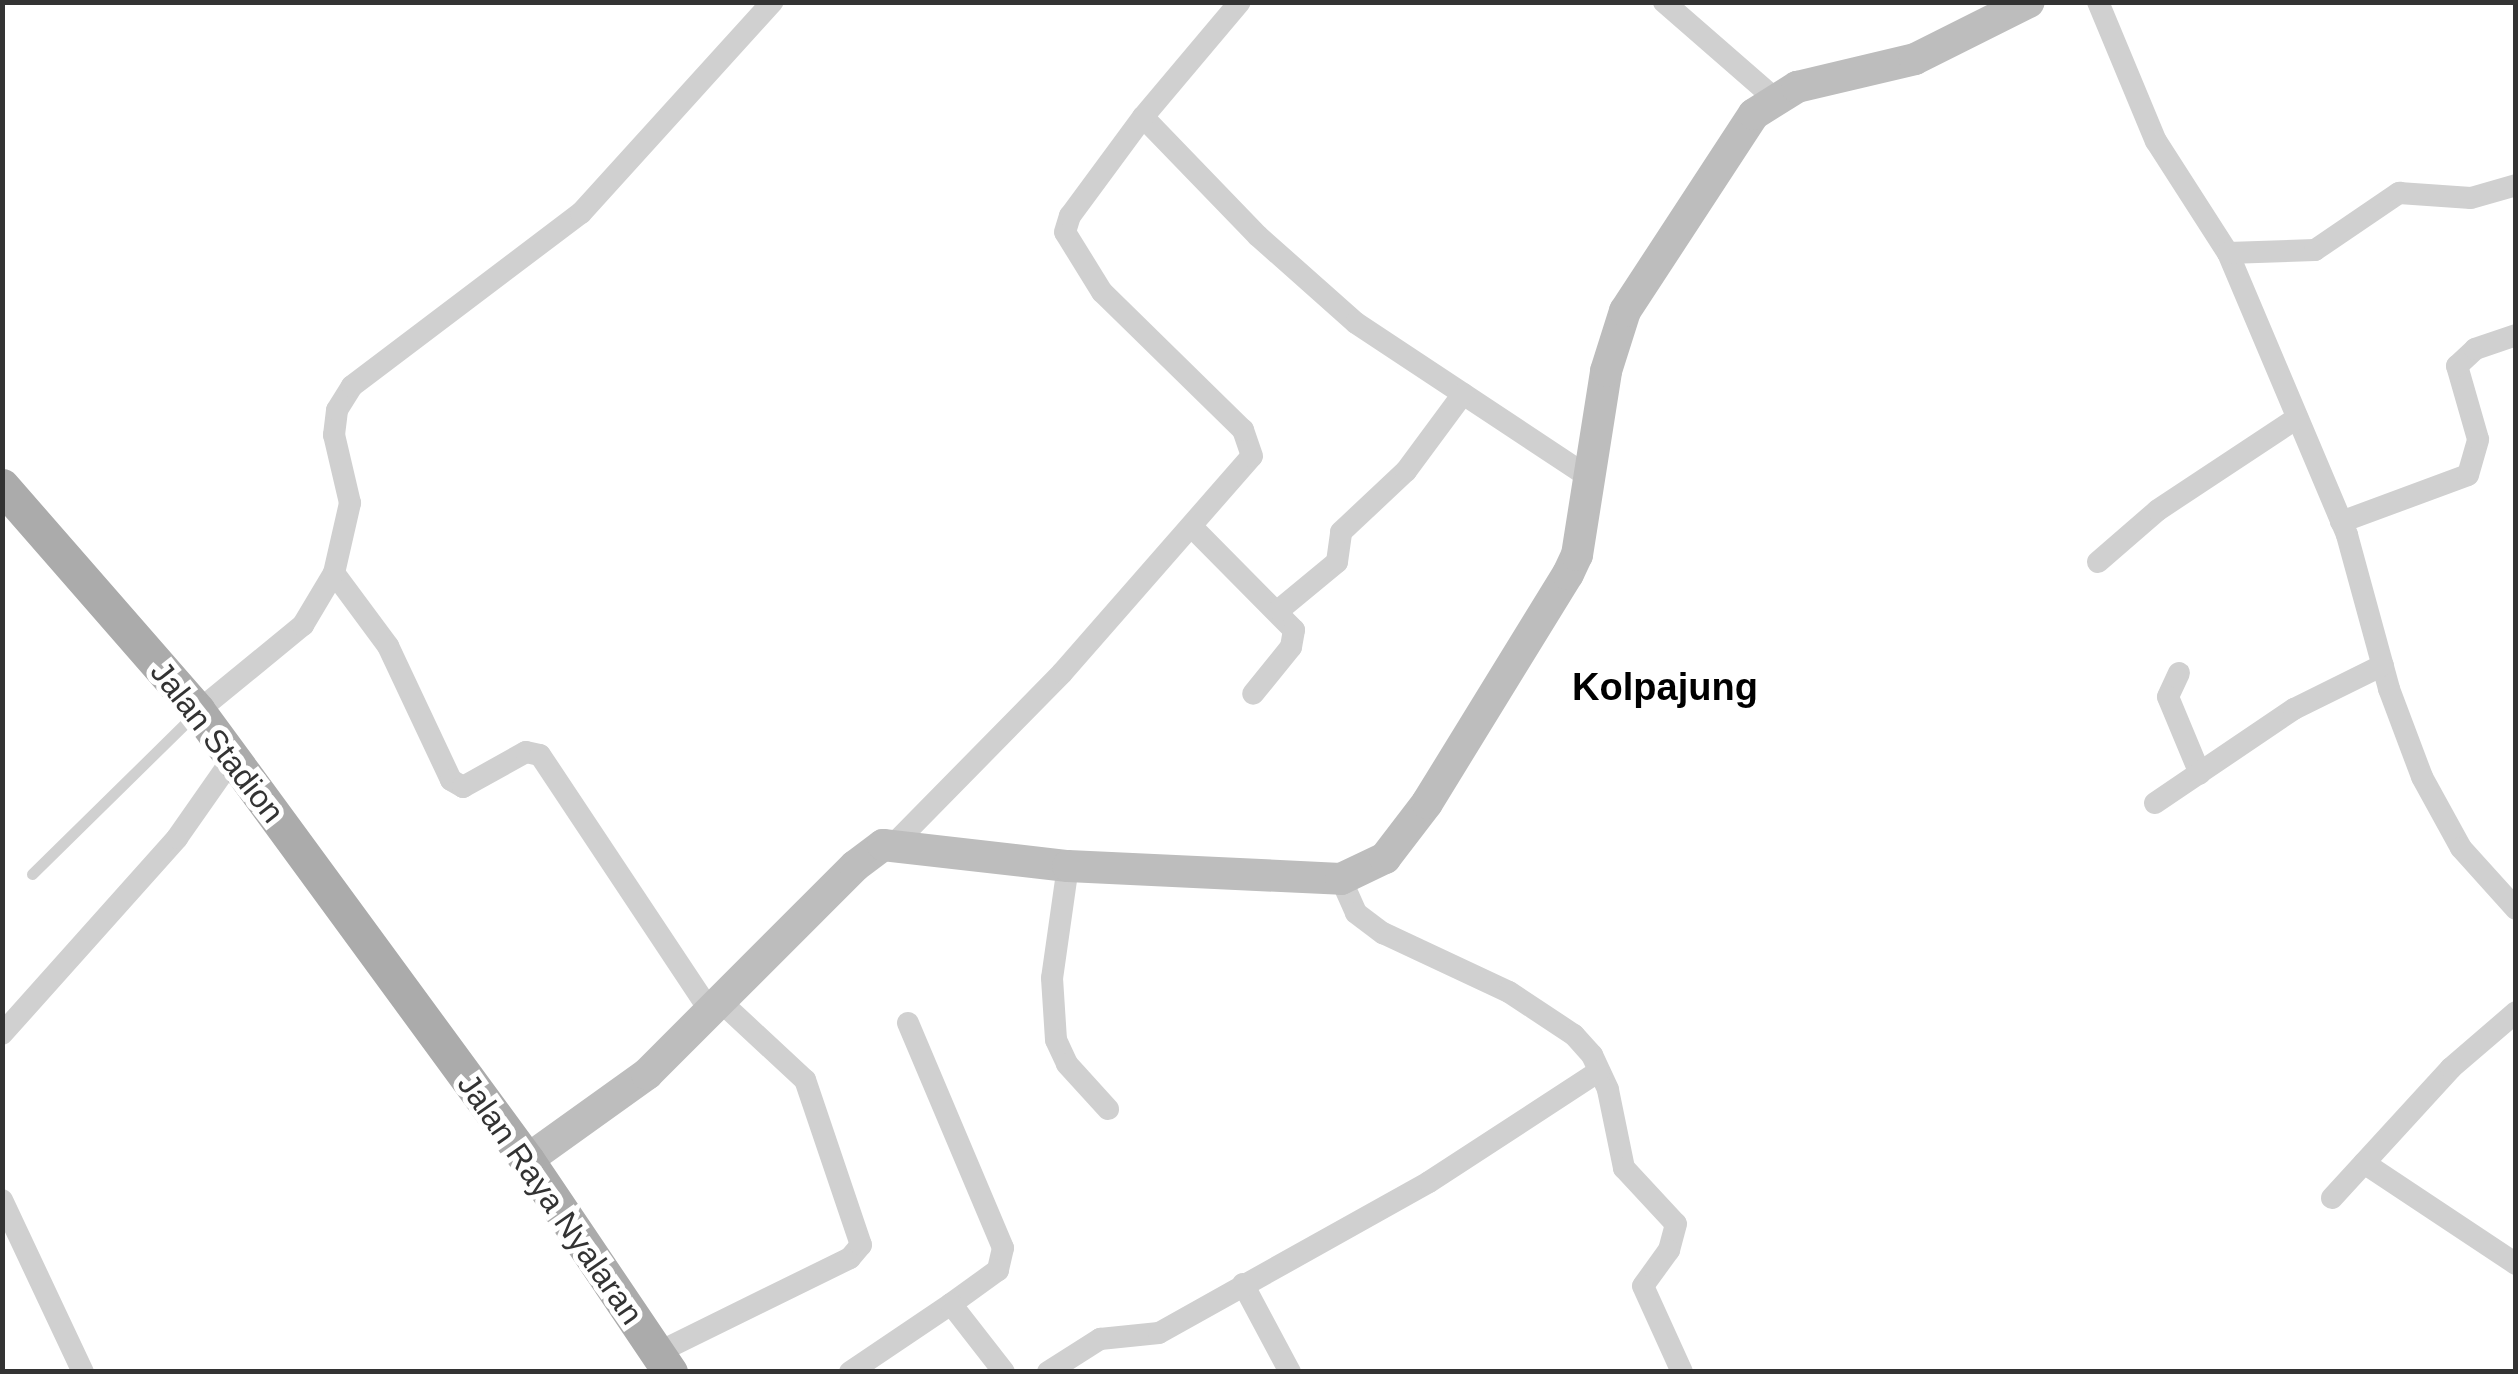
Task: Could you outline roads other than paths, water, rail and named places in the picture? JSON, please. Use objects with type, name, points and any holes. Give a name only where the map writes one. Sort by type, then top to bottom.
[{"type":"main road","name":"Jalan Stadion","points":[[2,486],[198,711],[424,1018]]},
{"type":"main road","name":"Jalan Raya Nyalaran","points":[[424,1018],[528,1160],[663,1362]]},
{"type":"street","points":[[198,711],[303,626],[334,573],[350,503],[334,435],[337,410],[352,386],[581,213],[772,2]]},
{"type":"street","points":[[528,1160],[626,1092],[855,866],[895,843],[1062,673],[1241,472],[1252,443],[1102,292],[1065,232],[1070,216],[1143,116],[1240,2]]},
{"type":"street","points":[[1664,2],[1773,98]]},
{"type":"street","points":[[895,843],[1068,866],[1340,878],[1374,865],[1400,840],[1539,624],[1577,554],[1606,370],[1625,311],[1734,142],[1773,98],[1914,59],[2029,2]]},
{"type":"street","points":[[2098,2],[2156,141],[2228,253],[2341,522],[2360,569],[2384,665],[2435,805],[2462,848],[2516,910]]},
{"type":"street","points":[[1143,116],[1312,285],[1356,323],[1590,478]]},
{"type":"street","points":[[2228,253],[2314,250],[2399,193],[2471,198],[2516,186]]},
{"type":"street","points":[[2341,522],[2468,475],[2478,439],[2457,366],[2476,349],[2516,335]]},
{"type":"street","points":[[1279,610],[1338,562],[1341,532],[1406,471],[1463,394]]},
{"type":"street","points":[[2098,562],[2158,510],[2297,418]]},
{"type":"street","points":[[1192,526],[1279,610],[1296,640],[1253,694]]},
{"type":"street","points":[[334,573],[388,646],[450,780],[463,786],[526,752],[540,755],[716,1007],[805,1080],[860,1244],[850,1258],[663,1362]]},
{"type":"street","points":[[2155,803],[2294,709],[2384,665]]},
{"type":"street","points":[[2179,673],[2168,697],[2200,774]]},
{"type":"street","points":[[2,1034],[177,838],[233,758]]},
{"type":"street","points":[[1068,866],[1052,978],[1056,1040],[1067,1064],[1108,1109]]},
{"type":"street","points":[[1340,878],[1356,912],[1382,933],[1509,992],[1574,1035],[1599,1071],[1624,1168],[1676,1224],[1670,1250],[1642,1286],[1682,1372]]},
{"type":"street","points":[[2332,1198],[2451,1068],[2516,1012]]},
{"type":"street","points":[[850,1372],[998,1270],[1003,1248],[908,1023]]},
{"type":"street","points":[[1048,1372],[1100,1339],[1160,1333],[1429,1182],[1599,1071]]},
{"type":"street","points":[[2364,1163],[2516,1264]]},
{"type":"street","points":[[2,1200],[83,1372]]},
{"type":"street","points":[[1243,1284],[1290,1372]]},
{"type":"street","points":[[951,1304],[1004,1372]]},
{"type":"lane","points":[[32,874],[198,711]]},
{"type":"district","name":"Kolpajung","points":[[1665,688]]}]
